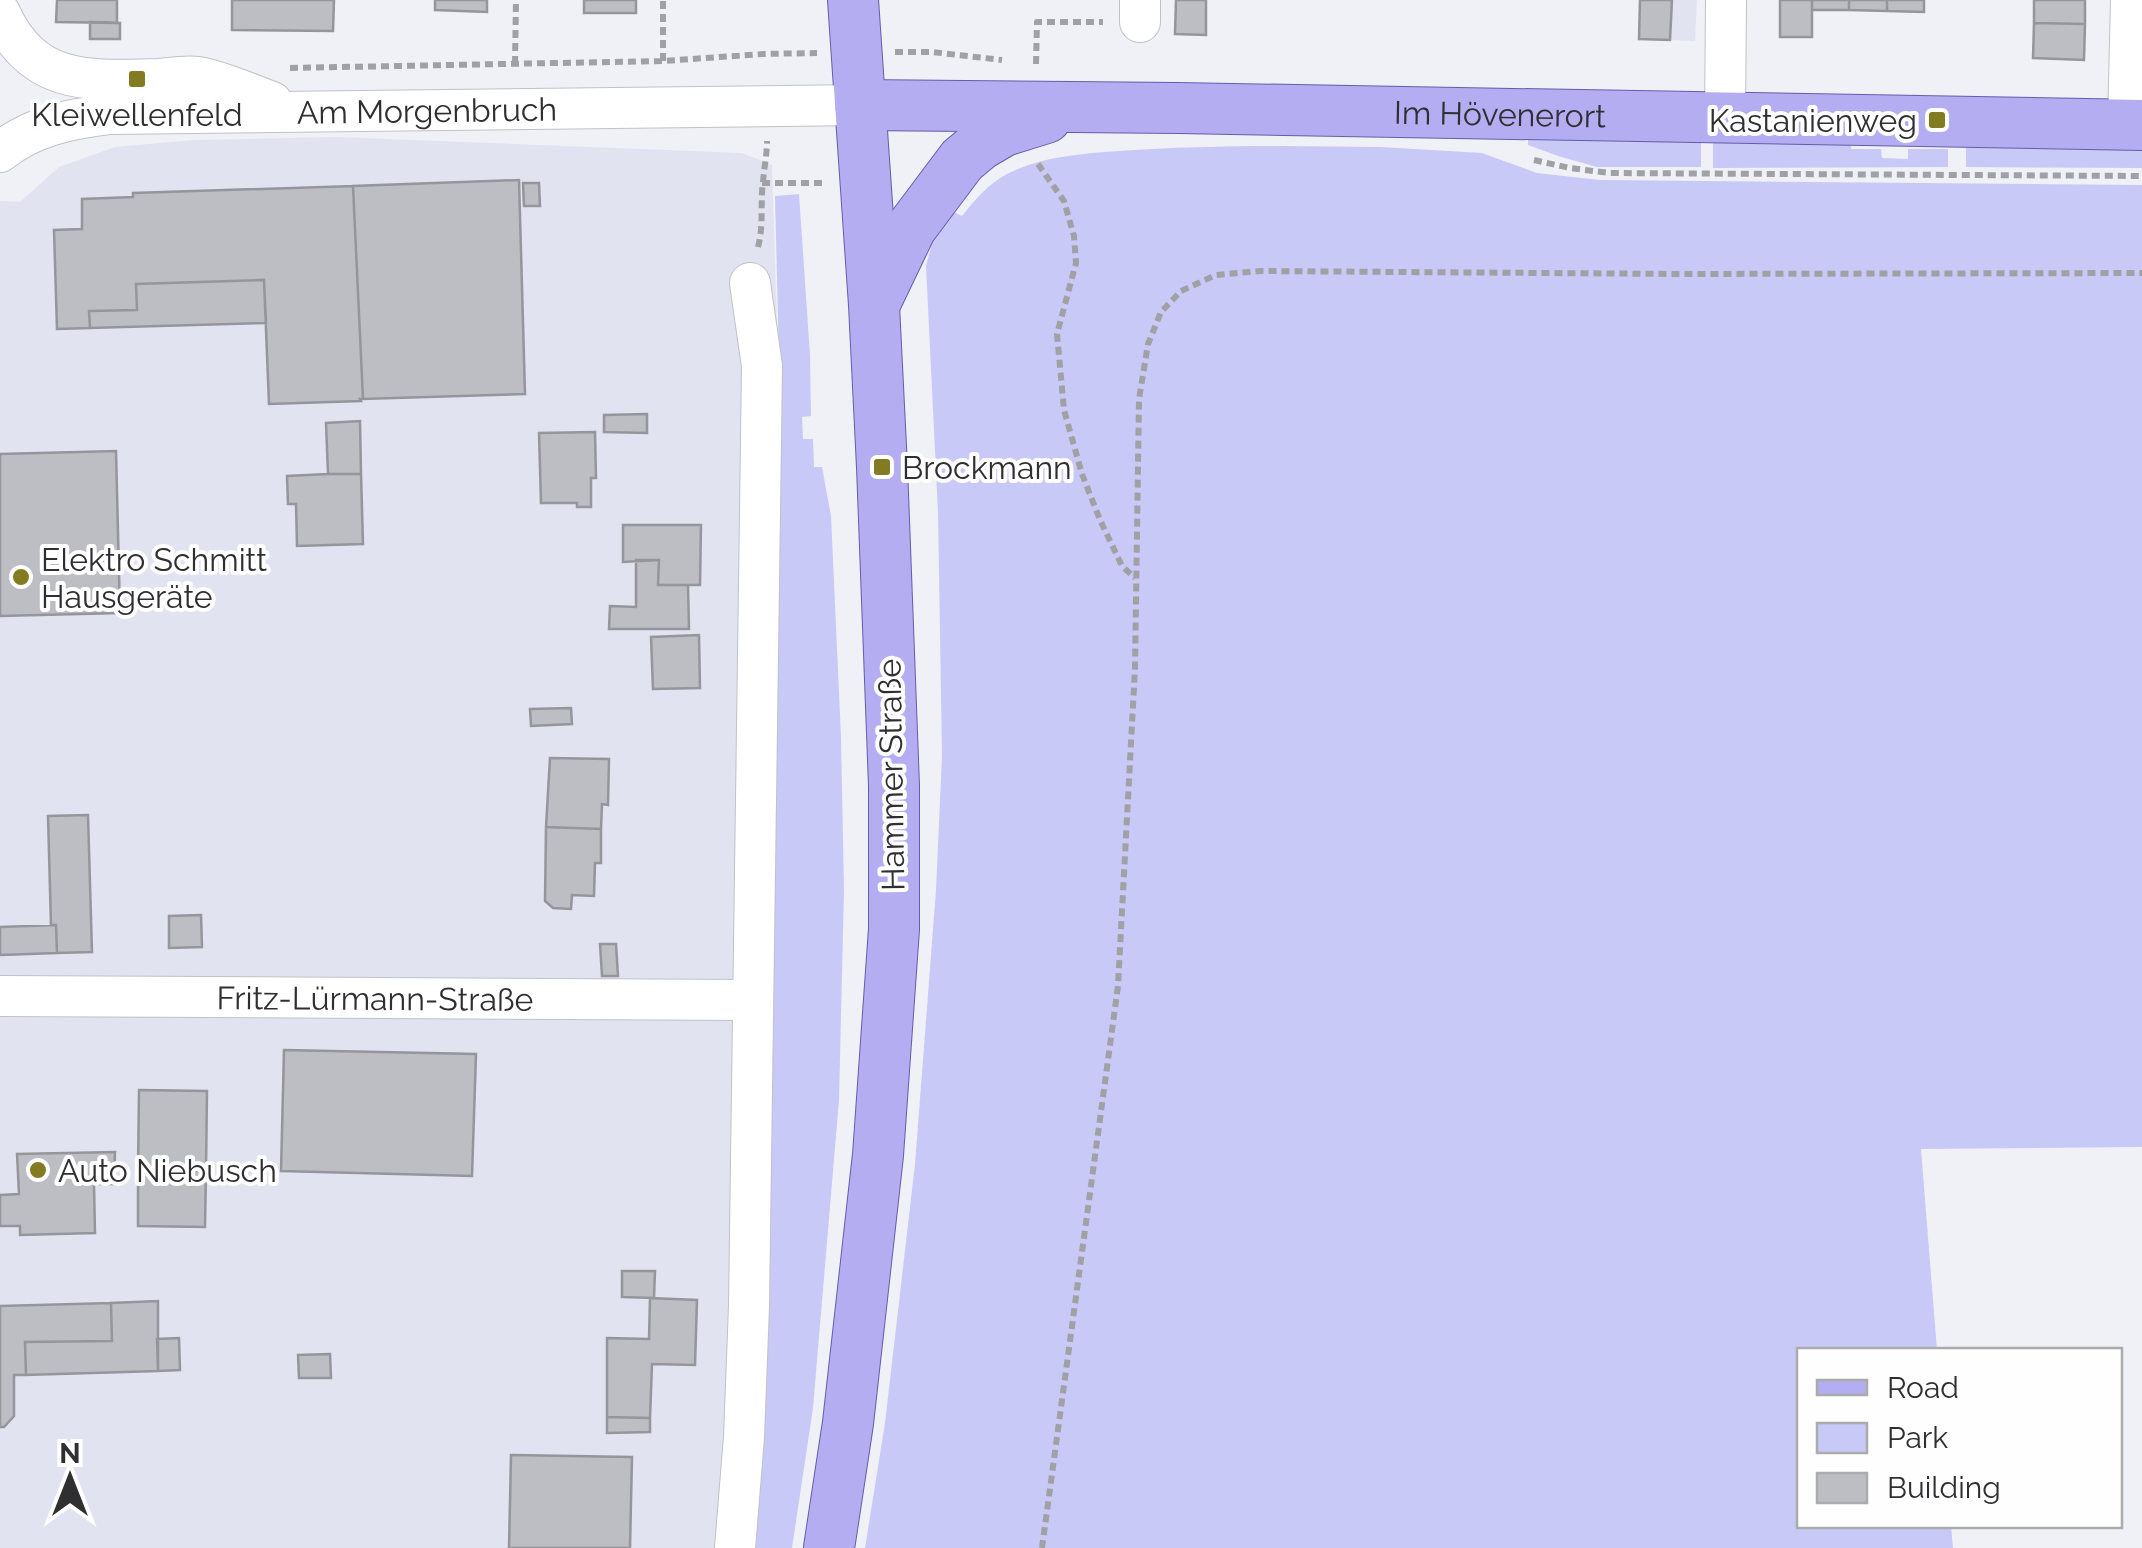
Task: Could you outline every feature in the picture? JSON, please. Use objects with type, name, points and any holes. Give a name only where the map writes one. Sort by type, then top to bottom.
[{"type":"main road","name":"Hammer Straße","points":[[829,1548],[848,1423],[878,1155],[894,929],[894,768],[874,306],[853,0]]},
{"type":"main road","name":"Im Hövenerort","points":[[860,105],[2135,125]]},
{"type":"main road","points":[[874,306],[911,228],[962,160],[1004,130],[1095,108]]},
{"type":"street","points":[[1725,118],[1726,0]]},
{"type":"street","points":[[2132,0],[2135,125]]},
{"type":"street","points":[[5,23],[28,54],[72,77],[97,81],[198,77],[300,111]]},
{"type":"street","name":"Am Morgenbruch","points":[[1,157],[18,138],[34,131],[74,118],[110,114],[860,105]]},
{"type":"street","points":[[735,1548],[749,1306],[762,366],[750,282]]},
{"type":"street","name":"Fritz-Lürmann-Straße","points":[[0,996],[752,1000]]},
{"type":"path","points":[[515,64],[516,0]]},
{"type":"path","points":[[662,62],[663,0]]},
{"type":"path","points":[[1036,64],[1037,22],[1140,11]]},
{"type":"path","points":[[273,68],[662,62],[856,52]]},
{"type":"path","points":[[750,282],[762,229],[766,106]]},
{"type":"path","points":[[1032,155],[1064,202],[1074,236],[1076,263],[1057,334],[1064,410],[1100,520],[1122,566],[1136,579]]},
{"type":"path","points":[[1532,160],[1608,173],[2142,176]]},
{"type":"path","points":[[762,184],[866,182]]},
{"type":"path","points":[[1042,1548],[1118,986],[1135,668],[1139,398],[1148,344],[1161,312],[1180,291],[1216,276],[1260,271],[2142,273]]},
{"type":"shaded area","points":[[1640,0],[1697,0],[1695,41],[1639,39]]},
{"type":"shaded area","points":[[336,137],[742,153],[772,165],[778,358],[747,1548],[0,1548],[0,201],[20,202],[59,167],[115,147],[193,140]]},
{"type":"green space","points":[[1528,135],[1701,136],[1701,167],[1597,167],[1528,145]]},
{"type":"green space","points":[[1713,137],[1851,139],[1851,149],[1881,149],[1882,158],[1908,159],[1908,149],[1948,149],[1948,167],[1713,168]]},
{"type":"green space","points":[[1966,142],[2142,143],[2142,168],[1966,167]]},
{"type":"green space","points":[[1201,147],[1381,147],[1482,153],[1537,173],[1600,180],[2142,185],[2142,1147],[1921,1149],[1937,1348],[1797,1348],[1797,1528],[1951,1528],[1953,1548],[865,1548],[885,1423],[915,1164],[936,890],[942,756],[938,512],[926,266],[935,232],[947,209],[962,216],[1000,178],[1021,168],[1076,155]]},
{"type":"green space","points":[[799,194],[811,416],[802,417],[803,439],[813,439],[814,467],[822,467],[831,516],[841,737],[844,890],[839,1100],[813,1408],[792,1548],[748,1548],[779,358],[775,196]]},
{"type":"building","points":[[57,0],[117,0],[117,23],[56,22]]},
{"type":"building","points":[[232,0],[334,0],[333,31],[232,30]]},
{"type":"building","points":[[435,0],[487,0],[487,12],[435,10]]},
{"type":"building","points":[[584,0],[636,0],[636,13],[584,13]]},
{"type":"building","points":[[1176,0],[1206,0],[1206,35],[1175,34]]},
{"type":"building","points":[[1640,0],[1672,0],[1670,40],[1639,39]]},
{"type":"building","points":[[1780,0],[1812,0],[1812,37],[1780,37]]},
{"type":"building","points":[[1812,0],[1849,0],[1849,10],[1812,10]]},
{"type":"building","points":[[1849,0],[1887,0],[1887,11],[1849,10]]},
{"type":"building","points":[[1887,0],[1924,0],[1924,12],[1887,11]]},
{"type":"building","points":[[2034,0],[2085,0],[2085,24],[2034,23]]},
{"type":"building","points":[[90,22],[120,23],[120,39],[90,39]]},
{"type":"building","points":[[2034,23],[2085,24],[2084,60],[2033,58]]},
{"type":"building","points":[[519,180],[525,394],[363,399],[353,186]]},
{"type":"building","points":[[523,183],[539,183],[540,206],[524,206]]},
{"type":"building","points":[[353,186],[361,401],[269,404],[264,280],[136,284],[137,310],[89,311],[90,328],[57,329],[54,230],[82,229],[82,199],[133,197],[133,193]]},
{"type":"building","points":[[264,280],[266,323],[90,328],[89,311],[137,310],[136,284]]},
{"type":"building","points":[[647,414],[647,433],[604,432],[604,415]]},
{"type":"building","points":[[360,421],[361,474],[328,474],[326,423]]},
{"type":"building","points":[[595,432],[596,478],[591,478],[591,507],[541,503],[539,433]]},
{"type":"building","points":[[116,451],[120,613],[0,616],[0,454]]},
{"type":"building","points":[[361,474],[363,544],[297,546],[296,504],[288,504],[287,476]]},
{"type":"building","points":[[623,525],[701,525],[700,585],[658,585],[659,560],[623,562]]},
{"type":"building","points":[[636,560],[659,560],[658,585],[688,585],[689,629],[609,629],[610,606],[636,607]]},
{"type":"building","points":[[699,635],[700,688],[653,689],[651,637]]},
{"type":"building","points":[[571,708],[572,724],[531,726],[530,709]]},
{"type":"building","points":[[550,758],[609,759],[608,805],[602,804],[601,829],[546,827]]},
{"type":"building","points":[[88,815],[92,952],[57,953],[56,925],[51,925],[48,816]]},
{"type":"building","points":[[546,827],[601,829],[601,863],[595,863],[594,896],[572,895],[571,909],[553,908],[545,901]]},
{"type":"building","points":[[201,915],[202,947],[169,948],[169,916]]},
{"type":"building","points":[[56,925],[57,953],[0,955],[0,927]]},
{"type":"building","points":[[600,944],[616,944],[618,976],[602,976]]},
{"type":"building","points":[[284,1050],[476,1054],[472,1176],[281,1171]]},
{"type":"building","points":[[139,1090],[207,1091],[206,1171],[138,1170]]},
{"type":"building","points":[[115,1152],[114,1184],[94,1184],[95,1233],[20,1235],[20,1226],[0,1226],[0,1195],[19,1194],[17,1154]]},
{"type":"building","points":[[138,1170],[206,1171],[205,1227],[138,1226]]},
{"type":"building","points":[[622,1271],[655,1271],[654,1298],[622,1297]]},
{"type":"building","points":[[650,1298],[697,1300],[695,1365],[652,1364],[650,1418],[607,1417],[607,1338],[649,1339]]},
{"type":"building","points":[[158,1301],[158,1371],[26,1375],[25,1342],[112,1341],[111,1303]]},
{"type":"building","points":[[111,1303],[112,1341],[25,1342],[26,1375],[14,1375],[14,1416],[0,1427],[0,1306]]},
{"type":"building","points":[[179,1338],[180,1370],[158,1371],[157,1339]]},
{"type":"building","points":[[330,1354],[331,1378],[299,1378],[298,1355]]},
{"type":"building","points":[[607,1417],[650,1418],[650,1432],[607,1433]]},
{"type":"building","points":[[511,1455],[632,1457],[630,1548],[509,1548]]},
{"type":"place","name":"Kleiwellenfeld","points":[[137,79]]},
{"type":"place","name":"Kastanienweg","points":[[1937,120]]},
{"type":"place","name":"Brockmann","points":[[882,467]]},
{"type":"place","name":"Elektro Schmitt Hausgeräte","points":[[21,577]]},
{"type":"place","name":"Auto Niebusch","points":[[38,1170]]}]
